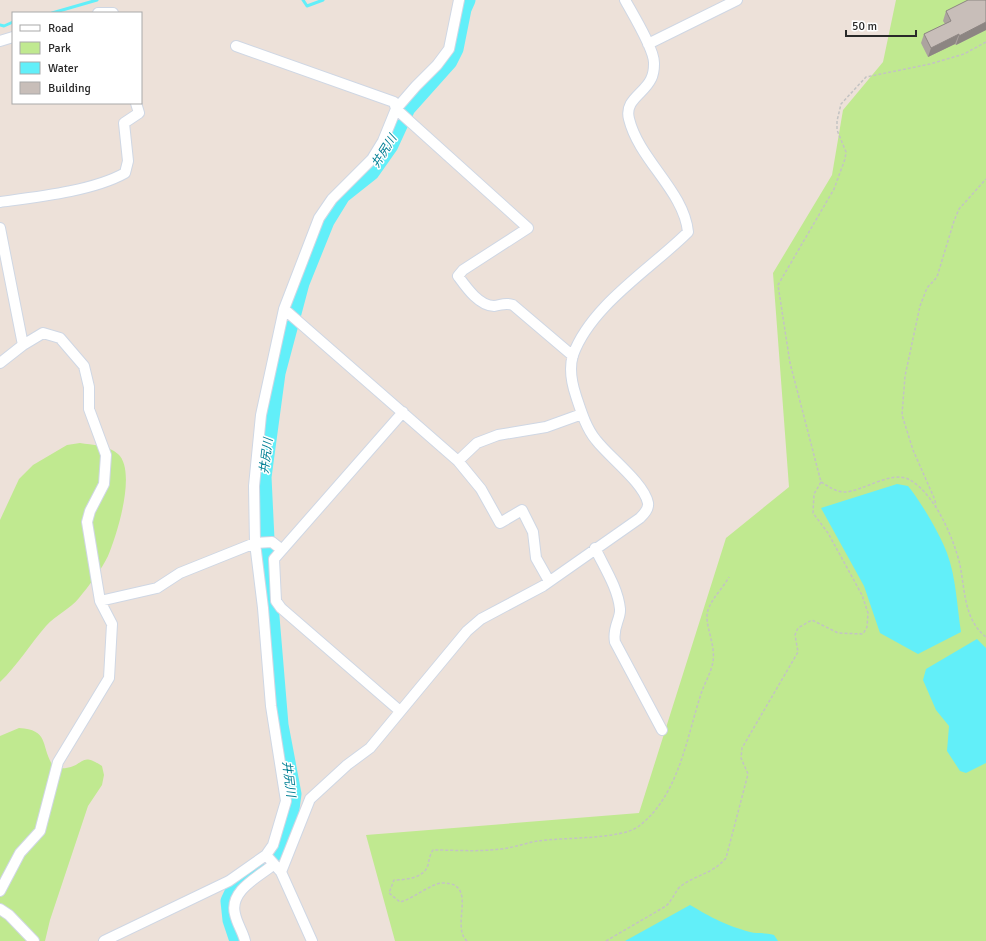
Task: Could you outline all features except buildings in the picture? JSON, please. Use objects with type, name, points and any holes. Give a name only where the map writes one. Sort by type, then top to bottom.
[{"type":"street","points":[[245,941],[235,914],[234,904],[239,892],[270,860],[286,801],[270,706],[263,608],[255,543],[254,486],[261,415],[284,309],[319,218],[332,199],[372,159],[383,140],[396,109],[437,65],[449,49],[459,0]]},
{"type":"street","points":[[281,872],[310,799],[370,748],[467,631],[481,619],[549,581],[640,518],[647,510],[648,504],[644,493],[595,440],[582,414],[571,380],[573,356],[588,328],[607,305],[688,232],[688,223],[671,191],[638,144],[628,118],[629,105],[651,79],[655,62],[648,44],[625,0]]},
{"type":"street","points":[[648,44],[737,0]]},
{"type":"street","points":[[0,41],[12,37]]},
{"type":"street","points":[[236,46],[394,102],[396,109],[528,228],[463,270],[458,276],[477,299],[493,306],[507,303],[513,305],[573,356]]},
{"type":"street","points":[[0,202],[44,196],[111,181],[125,173],[128,161],[124,123],[138,113],[136,104]]},
{"type":"street","points":[[0,228],[23,345]]},
{"type":"street","points":[[284,309],[458,461],[481,489],[500,523],[522,510],[533,532],[536,558],[549,581]]},
{"type":"street","points":[[0,364],[23,345],[43,333],[60,338],[84,366],[89,387],[89,409],[106,455],[104,484],[90,510],[87,522],[100,601],[112,624],[109,678],[58,762],[40,832],[20,853],[0,891]]},
{"type":"street","points":[[400,711],[281,608],[276,601],[274,559],[403,412]]},
{"type":"street","points":[[458,461],[477,443],[498,435],[546,428],[582,414]]},
{"type":"street","points":[[100,601],[157,588],[180,573],[255,543],[272,542],[282,550]]},
{"type":"street","points":[[595,548],[617,596],[621,611],[613,633],[615,642],[662,730]]},
{"type":"street","points":[[270,860],[281,872],[312,941]]},
{"type":"street","points":[[104,941],[270,860]]},
{"type":"street","points":[[0,909],[9,915],[34,941]]},
{"type":"path","points":[[986,42],[964,54],[930,64],[866,77],[857,85],[841,104],[837,121],[837,130],[846,152],[845,159],[834,189],[778,285],[790,363],[821,482],[832,489],[844,492],[894,477],[910,480],[936,508],[947,528],[959,563],[966,605],[971,618],[986,638]]},
{"type":"path","points":[[936,508],[935,500],[913,450],[902,415],[905,376],[920,306],[927,288],[937,277],[954,221],[959,209],[986,179]]},
{"type":"path","points":[[606,941],[666,906],[673,899],[679,888],[718,867],[726,858],[748,774],[741,758],[742,748],[798,652],[796,635],[798,628],[812,620],[838,633],[863,634],[867,627],[868,613],[862,595],[828,533],[813,513],[814,494],[821,482]]},
{"type":"path","points":[[467,941],[464,938],[461,924],[463,900],[460,890],[455,886],[442,883],[400,902],[389,893],[394,880],[413,878],[422,873],[427,868],[431,852],[434,850],[500,850],[538,841],[613,834],[629,831],[638,827],[659,806],[670,788],[693,723],[704,686],[710,674],[714,655],[708,624],[708,611],[729,577]]},
{"type":"green space","points":[[896,0],[986,0],[986,941],[395,941],[366,835],[639,813],[726,538],[789,487],[773,273],[832,175],[843,110],[883,62]]},
{"type":"green space","points":[[80,443],[110,449],[118,454],[123,462],[126,474],[124,504],[112,546],[102,566],[79,598],[46,626],[13,669],[0,682],[0,520],[19,479],[33,465],[67,445]]},
{"type":"green space","points":[[19,728],[29,729],[40,735],[53,766],[66,768],[72,767],[82,761],[90,760],[102,766],[104,775],[102,785],[88,806],[50,920],[45,941],[0,941],[0,736]]},
{"type":"water","points":[[897,484],[908,486],[930,518],[944,545],[950,562],[956,592],[961,632],[918,654],[880,633],[864,586],[821,508]]},
{"type":"water","points":[[977,639],[986,648],[986,763],[966,773],[960,771],[947,751],[949,726],[936,710],[923,680],[926,669]]},
{"type":"water","points":[[690,905],[733,927],[750,932],[774,935],[778,941],[625,941]]},
{"type":"waterway","points":[[55,12],[97,0]]},
{"type":"waterway","points":[[303,0],[307,6],[323,0]]},
{"type":"waterway","name":"井尻川","points":[[238,941],[231,920],[229,901],[235,888],[279,853],[289,824],[293,794],[280,725],[268,581],[263,477],[277,373],[301,283],[326,221],[342,195],[371,172],[390,145],[407,108],[449,61],[455,49],[463,9],[467,0]]},
{"type":"waterway","points":[[0,25],[4,26],[12,22]]}]
